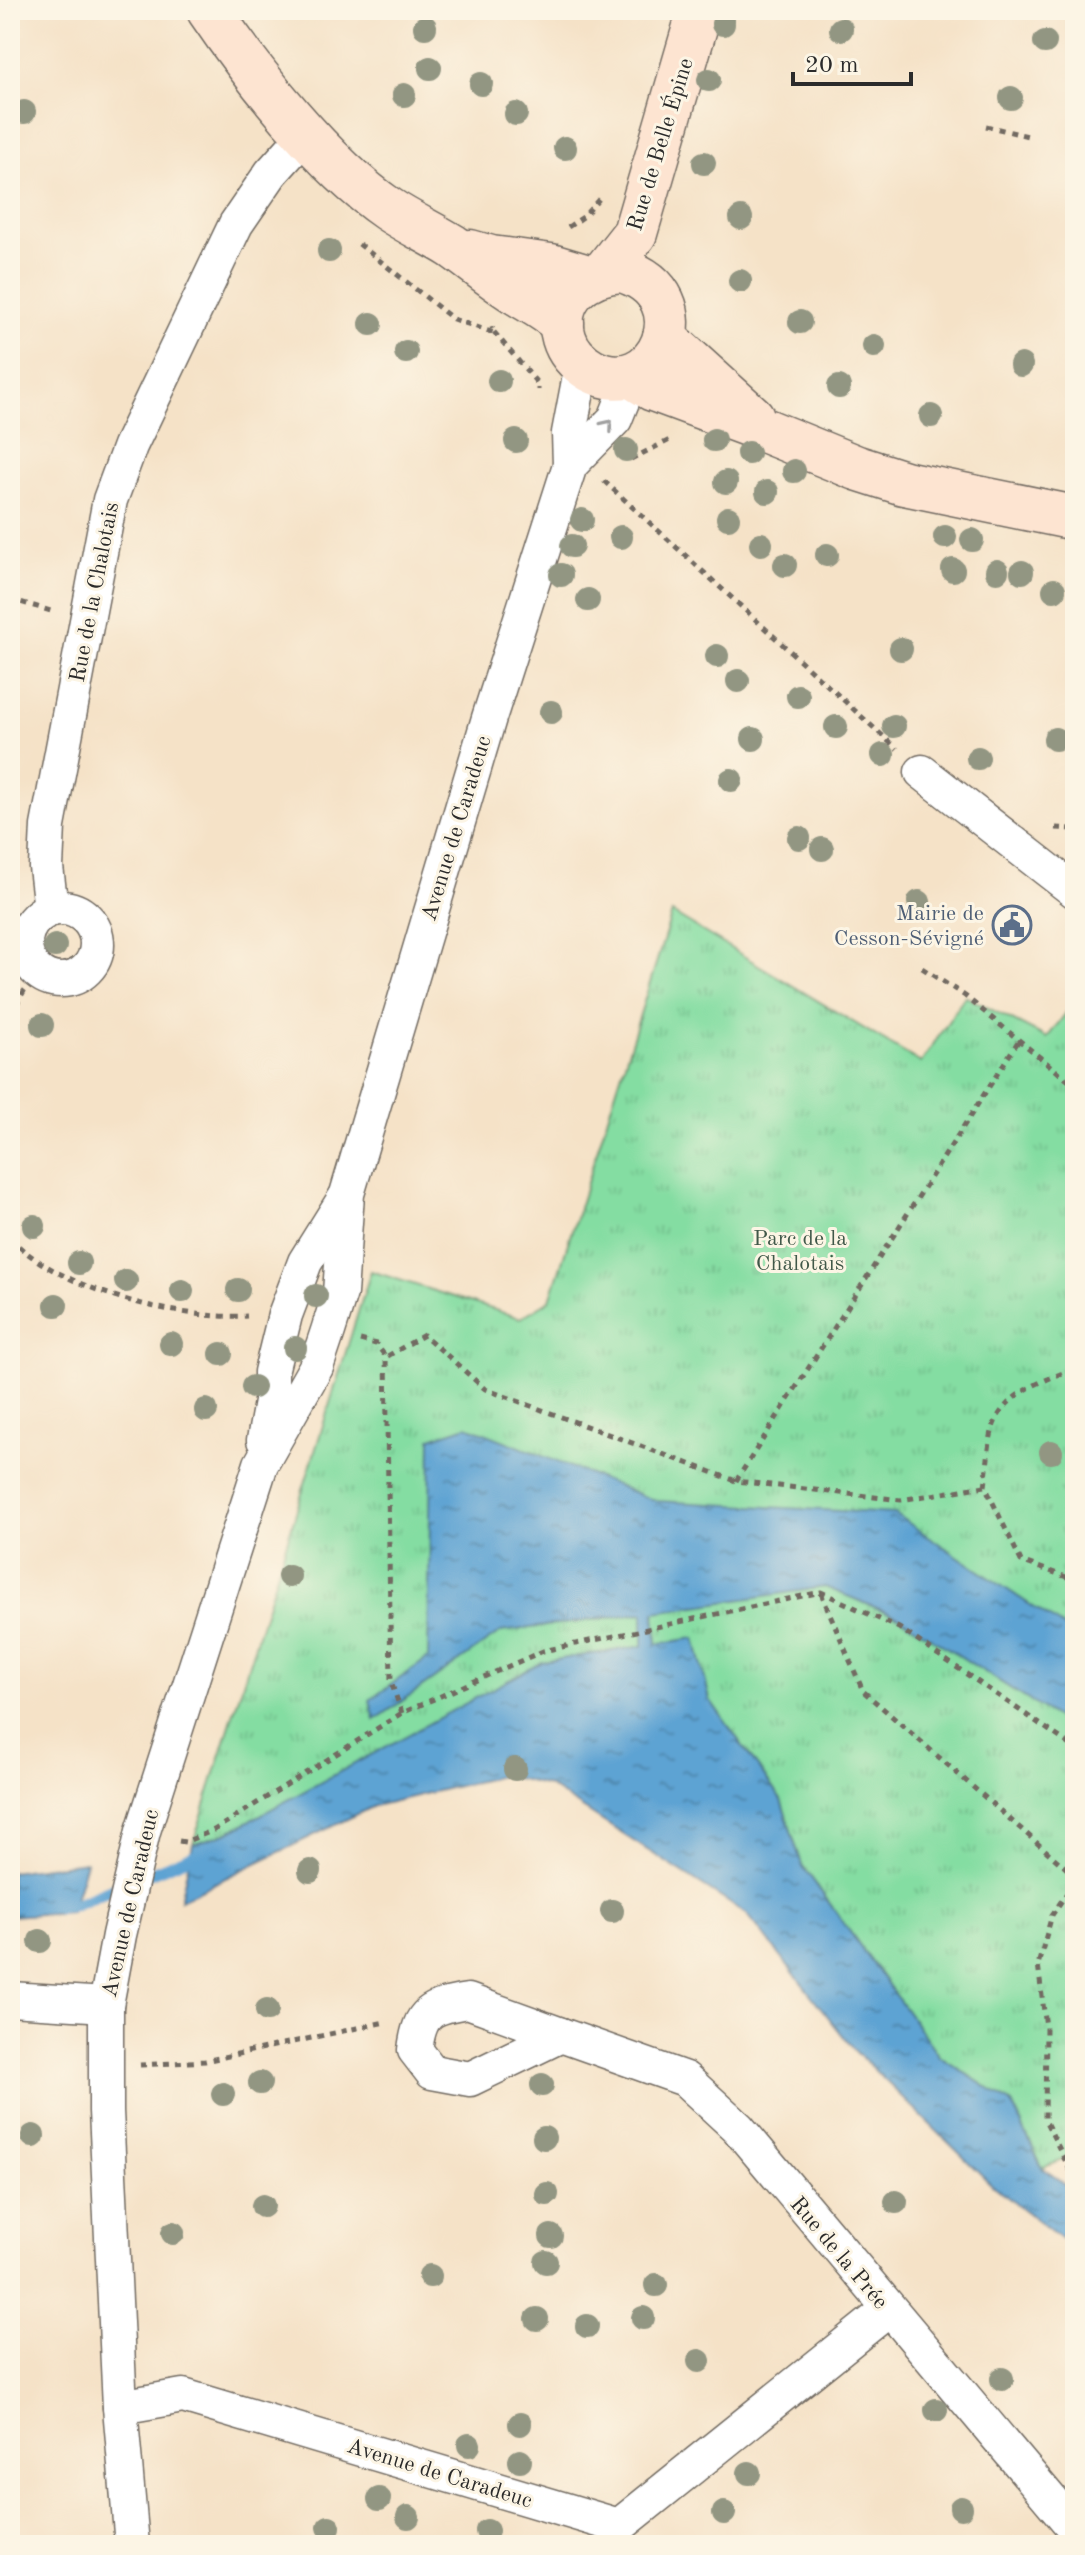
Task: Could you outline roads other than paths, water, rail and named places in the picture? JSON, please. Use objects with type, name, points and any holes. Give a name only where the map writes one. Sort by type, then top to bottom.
[{"type":"main road","points":[[209,10],[244,58],[337,165],[378,201],[452,246],[511,289],[542,306],[562,323]]},
{"type":"main road","name":"Rue de Belle Épine","points":[[597,274],[635,233],[700,10]]},
{"type":"main road","points":[[452,246],[491,258],[597,274],[622,270],[650,284],[661,296],[667,311],[665,338],[655,358],[632,376]]},
{"type":"main road","points":[[597,274],[574,289],[565,305],[562,323],[564,339],[571,353],[582,365],[595,372],[632,376],[653,389],[857,468],[904,483],[1075,518]]},
{"type":"main road","points":[[665,338],[766,431]]},
{"type":"street","name":"Rue de la Chalotais","points":[[51,909],[46,867],[48,826],[110,500],[130,446],[236,224],[271,173],[307,133]]},
{"type":"street","name":"Avenue de Caradeuc","points":[[261,1464],[316,1367],[340,1293],[347,1194],[489,718],[570,465],[569,433],[582,365]]},
{"type":"street","name":"Avenue de Caradeuc","points":[[570,465],[615,419],[632,376]]},
{"type":"street","points":[[922,772],[1075,891]]},
{"type":"street","points":[[51,909],[69,909],[85,917],[95,933],[96,951],[88,967],[74,977],[56,980],[39,973],[27,957],[25,937],[34,919],[51,909]]},
{"type":"street","name":"Avenue de Caradeuc","points":[[132,2545],[120,2407],[106,2111],[106,2005],[143,1831],[261,1464],[271,1402],[271,1372],[285,1315],[305,1262],[347,1194]]},
{"type":"street","points":[[10,1999],[106,2005]]},
{"type":"street","name":"Rue de la Prée","points":[[561,2035],[470,2079],[432,2072],[415,2050],[418,2025],[438,2005],[468,2001],[685,2079],[738,2128],[1075,2529]]},
{"type":"street","name":"Avenue de Caradeuc","points":[[120,2407],[183,2396],[618,2535],[888,2310]]},
{"type":"water","points":[[467,1426],[656,1501],[895,1514],[1075,1635],[1075,1730],[899,1617],[825,1587],[655,1612],[657,1644],[695,1638],[710,1700],[781,1800],[802,1865],[939,2056],[1012,2104],[1042,2168],[1075,2191],[1075,2249],[993,2186],[856,2052],[748,1915],[548,1786],[504,1775],[374,1806],[180,1900],[193,1844],[229,1832],[542,1662],[643,1646],[643,1613],[501,1632],[375,1720],[370,1700],[428,1658],[431,1438]]},
{"type":"water","points":[[86,1862],[71,1912],[10,1916],[10,1872]]},
{"type":"waterway","points":[[57,1907],[70,1906],[204,1851]]},
{"type":"place","name":"Mairie de Cesson-Sévigné","points":[[1012,925]]},
{"type":"park label","name":"Parc de la Chalotais","points":[[800,1250]]}]
